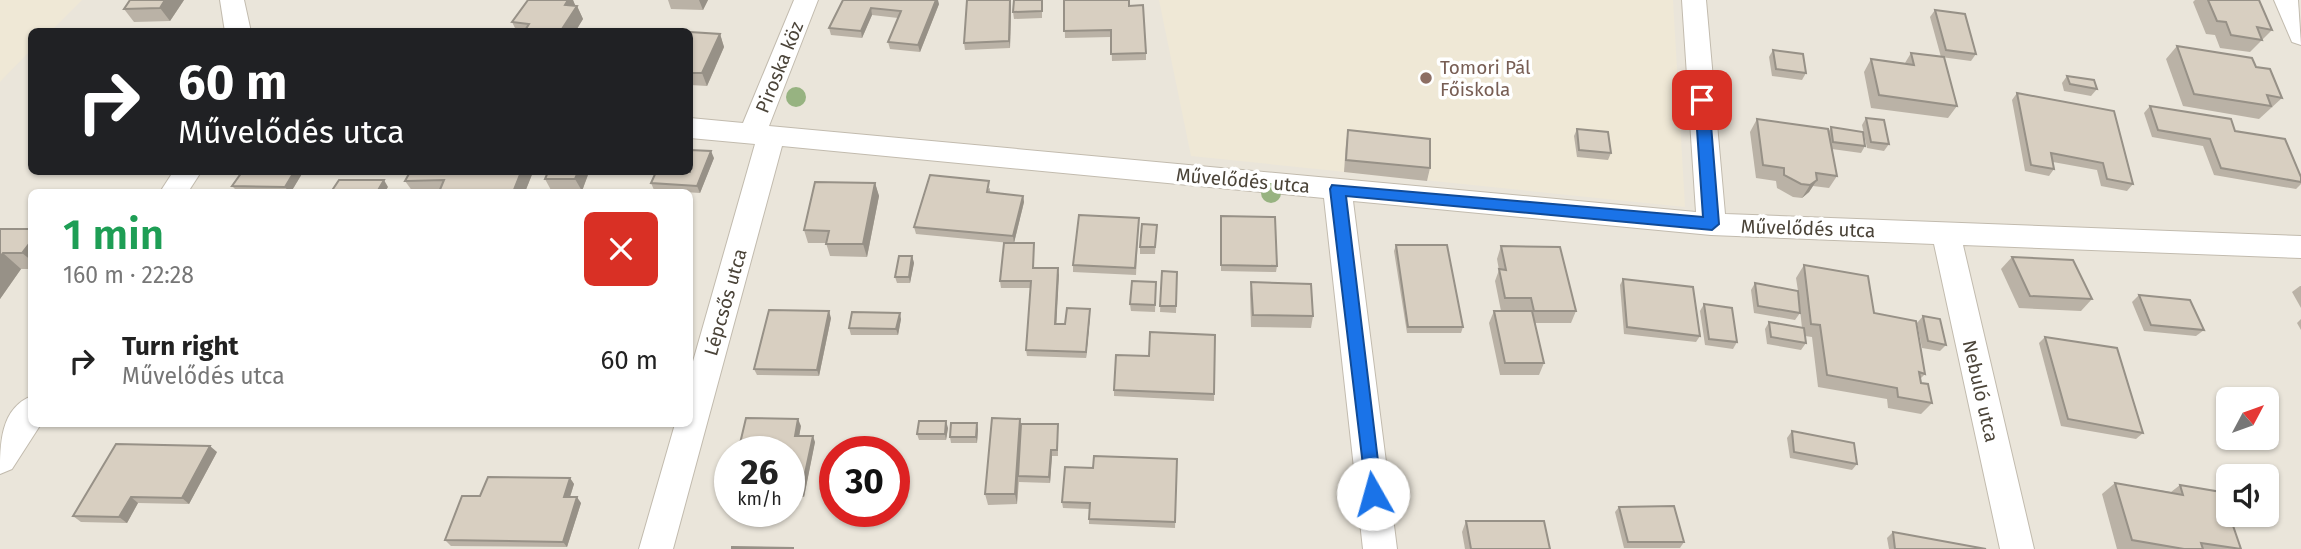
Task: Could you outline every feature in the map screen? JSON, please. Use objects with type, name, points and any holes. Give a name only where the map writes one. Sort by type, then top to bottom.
[{"type":"street","points":[[232,0],[237,28]]},
{"type":"street","name":"Piroska köz","points":[[762,134],[806,0]]},
{"type":"street","points":[[1694,0],[1712,224]]},
{"type":"street","points":[[2286,0],[2301,36]]},
{"type":"street","name":"Művelődés utca","points":[[693,128],[1712,224],[2301,247]]},
{"type":"street","name":"Lépcsős utca","points":[[693,404],[762,134]]},
{"type":"street","points":[[1338,189],[1380,549]]},
{"type":"street","name":"Nebuló utca","points":[[1946,233],[2017,549]]},
{"type":"street","points":[[0,459],[28,416]]},
{"type":"street","name":"Lépcsős utca","points":[[656,549],[687,427]]},
{"type":"shaded area","points":[[0,0],[2301,0],[2301,549],[0,549]]},
{"type":"shaded area","points":[[0,0],[82,0],[54,28],[28,28],[28,53],[0,82]]},
{"type":"shaded area","name":"Tomori Pál Főiskola","points":[[1159,0],[1673,0],[1685,207],[1191,156]]},
{"type":"building","points":[[130,0],[165,0],[160,8],[124,9]]},
{"type":"building","points":[[528,0],[568,0],[565,5],[577,6],[563,28],[526,28],[529,24],[512,22]]},
{"type":"building","points":[[843,0],[936,0],[918,45],[888,42],[901,11],[871,8],[861,31],[829,28]]},
{"type":"building","points":[[967,0],[1010,0],[1009,41],[964,43]]},
{"type":"building","points":[[1014,0],[1042,0],[1042,11],[1013,12]]},
{"type":"building","points":[[1064,0],[1129,0],[1129,6],[1143,5],[1146,53],[1111,54],[1111,30],[1064,31]]},
{"type":"building","points":[[2208,0],[2259,0],[2272,30],[2257,27],[2262,40],[2231,35],[2226,22],[2217,21]]},
{"type":"building","points":[[1935,10],[1965,14],[1976,54],[1946,50]]},
{"type":"building","points":[[693,32],[720,34],[702,73],[693,73]]},
{"type":"building","points":[[2177,46],[2252,58],[2256,67],[2270,69],[2282,98],[2267,95],[2271,106],[2194,94]]},
{"type":"building","points":[[1773,50],[1803,54],[1806,73],[1776,69]]},
{"type":"building","points":[[1911,53],[1944,57],[1957,106],[1879,95],[1871,59],[1914,65]]},
{"type":"building","points":[[2067,76],[2094,80],[2097,89],[2070,84]]},
{"type":"building","points":[[2017,93],[2114,111],[2133,184],[2107,179],[2103,163],[2051,153],[2054,169],[2031,165]]},
{"type":"building","points":[[2150,106],[2231,119],[2235,131],[2285,139],[2301,182],[2221,168],[2210,139],[2158,130]]},
{"type":"building","points":[[1866,118],[1884,120],[1889,144],[1871,142]]},
{"type":"building","points":[[1757,119],[1828,129],[1837,176],[1816,173],[1817,180],[1810,185],[1801,184],[1784,175],[1784,168],[1763,165]]},
{"type":"building","points":[[1831,127],[1863,132],[1865,146],[1833,142]]},
{"type":"building","points":[[1577,129],[1608,132],[1611,153],[1579,150]]},
{"type":"building","points":[[1348,130],[1430,139],[1430,168],[1346,160]]},
{"type":"building","points":[[693,150],[711,151],[697,186],[651,183],[655,175],[693,175]]},
{"type":"building","points":[[240,175],[292,175],[285,187],[232,186]]},
{"type":"building","points":[[408,175],[520,175],[514,189],[440,189],[444,180],[405,181]]},
{"type":"building","points":[[547,175],[577,175],[575,179],[545,179]]},
{"type":"building","points":[[930,175],[989,181],[987,192],[1023,196],[1013,236],[914,227]]},
{"type":"building","points":[[339,180],[384,180],[379,189],[333,189]]},
{"type":"building","points":[[815,182],[875,183],[863,244],[826,244],[829,231],[804,230]]},
{"type":"building","points":[[1079,215],[1139,218],[1135,268],[1073,265]]},
{"type":"building","points":[[1221,216],[1275,217],[1277,266],[1221,265]]},
{"type":"building","points":[[1142,224],[1157,225],[1155,247],[1140,247]]},
{"type":"building","points":[[0,229],[28,229],[28,245],[22,253],[3,253],[0,257]]},
{"type":"building","points":[[1004,243],[1034,243],[1033,268],[1058,268],[1055,324],[1065,324],[1067,308],[1090,309],[1086,352],[1026,350],[1031,281],[1000,281]]},
{"type":"building","points":[[1396,245],[1447,245],[1463,327],[1408,327]]},
{"type":"building","points":[[1501,246],[1560,247],[1576,311],[1534,311],[1531,298],[1505,298],[1499,269],[1506,270]]},
{"type":"building","points":[[899,256],[912,256],[909,277],[895,277]]},
{"type":"building","points":[[2012,257],[2073,260],[2092,299],[2030,296]]},
{"type":"building","points":[[1804,265],[1868,276],[1874,313],[1916,321],[1925,374],[1919,372],[1921,383],[1928,384],[1932,403],[1898,397],[1897,388],[1827,375],[1820,325],[1811,324]]},
{"type":"building","points":[[1162,271],[1177,272],[1176,306],[1160,306]]},
{"type":"building","points":[[1623,279],[1693,287],[1700,336],[1627,327]]},
{"type":"building","points":[[1132,281],[1156,282],[1155,305],[1130,304]]},
{"type":"building","points":[[1251,282],[1311,284],[1313,316],[1253,315]]},
{"type":"building","points":[[1755,283],[1798,291],[1800,313],[1758,306]]},
{"type":"building","points":[[2139,295],[2190,300],[2204,330],[2151,325]]},
{"type":"building","points":[[1704,304],[1732,308],[1737,342],[1709,339]]},
{"type":"building","points":[[769,310],[829,311],[817,370],[754,369]]},
{"type":"building","points":[[1494,311],[1532,311],[1544,363],[1505,363]]},
{"type":"building","points":[[852,312],[900,313],[896,329],[849,328]]},
{"type":"building","points":[[1923,316],[1940,319],[1946,345],[1928,341]]},
{"type":"building","points":[[1769,322],[1804,328],[1806,343],[1771,337]]},
{"type":"building","points":[[1150,332],[1215,335],[1214,394],[1114,390],[1116,355],[1149,356]]},
{"type":"building","points":[[2045,337],[2117,348],[2143,433],[2068,419]]},
{"type":"building","points":[[746,418],[798,419],[795,436],[742,436]]},
{"type":"building","points":[[992,418],[1020,419],[1015,494],[985,494]]},
{"type":"building","points":[[919,421],[946,421],[945,434],[917,434]]},
{"type":"building","points":[[951,423],[977,423],[976,437],[950,437]]},
{"type":"building","points":[[1021,424],[1058,424],[1057,450],[1051,450],[1049,477],[1018,476]]},
{"type":"building","points":[[1792,431],[1854,443],[1857,464],[1794,452]]},
{"type":"building","points":[[805,436],[813,436],[805,473]]},
{"type":"building","points":[[116,444],[210,446],[182,498],[131,497],[119,517],[73,516]]},
{"type":"building","points":[[1094,456],[1177,459],[1175,522],[1089,519],[1090,503],[1062,502],[1065,467],[1093,468]]},
{"type":"building","points":[[488,477],[570,478],[564,497],[577,497],[563,542],[445,540],[462,496],[480,496]]},
{"type":"building","points":[[2115,483],[2183,495],[2180,485],[2216,491],[2216,527],[2233,527],[2241,549],[2201,543],[2203,549],[2184,549],[2132,540]]},
{"type":"building","points":[[1674,506],[1684,542],[1628,542],[1619,507]]},
{"type":"building","points":[[1466,521],[1544,521],[1550,549],[1471,549]]},
{"type":"building","points":[[1893,532],[1986,549],[1895,549]]},
{"type":"building","points":[[732,547],[794,548],[732,549]]},
{"type":"place","name":"Tomori Pál Főiskola","points":[[1426,78]]},
{"type":"route","points":[[1373,494],[1338,189],[1712,224],[1702,100]]}]
